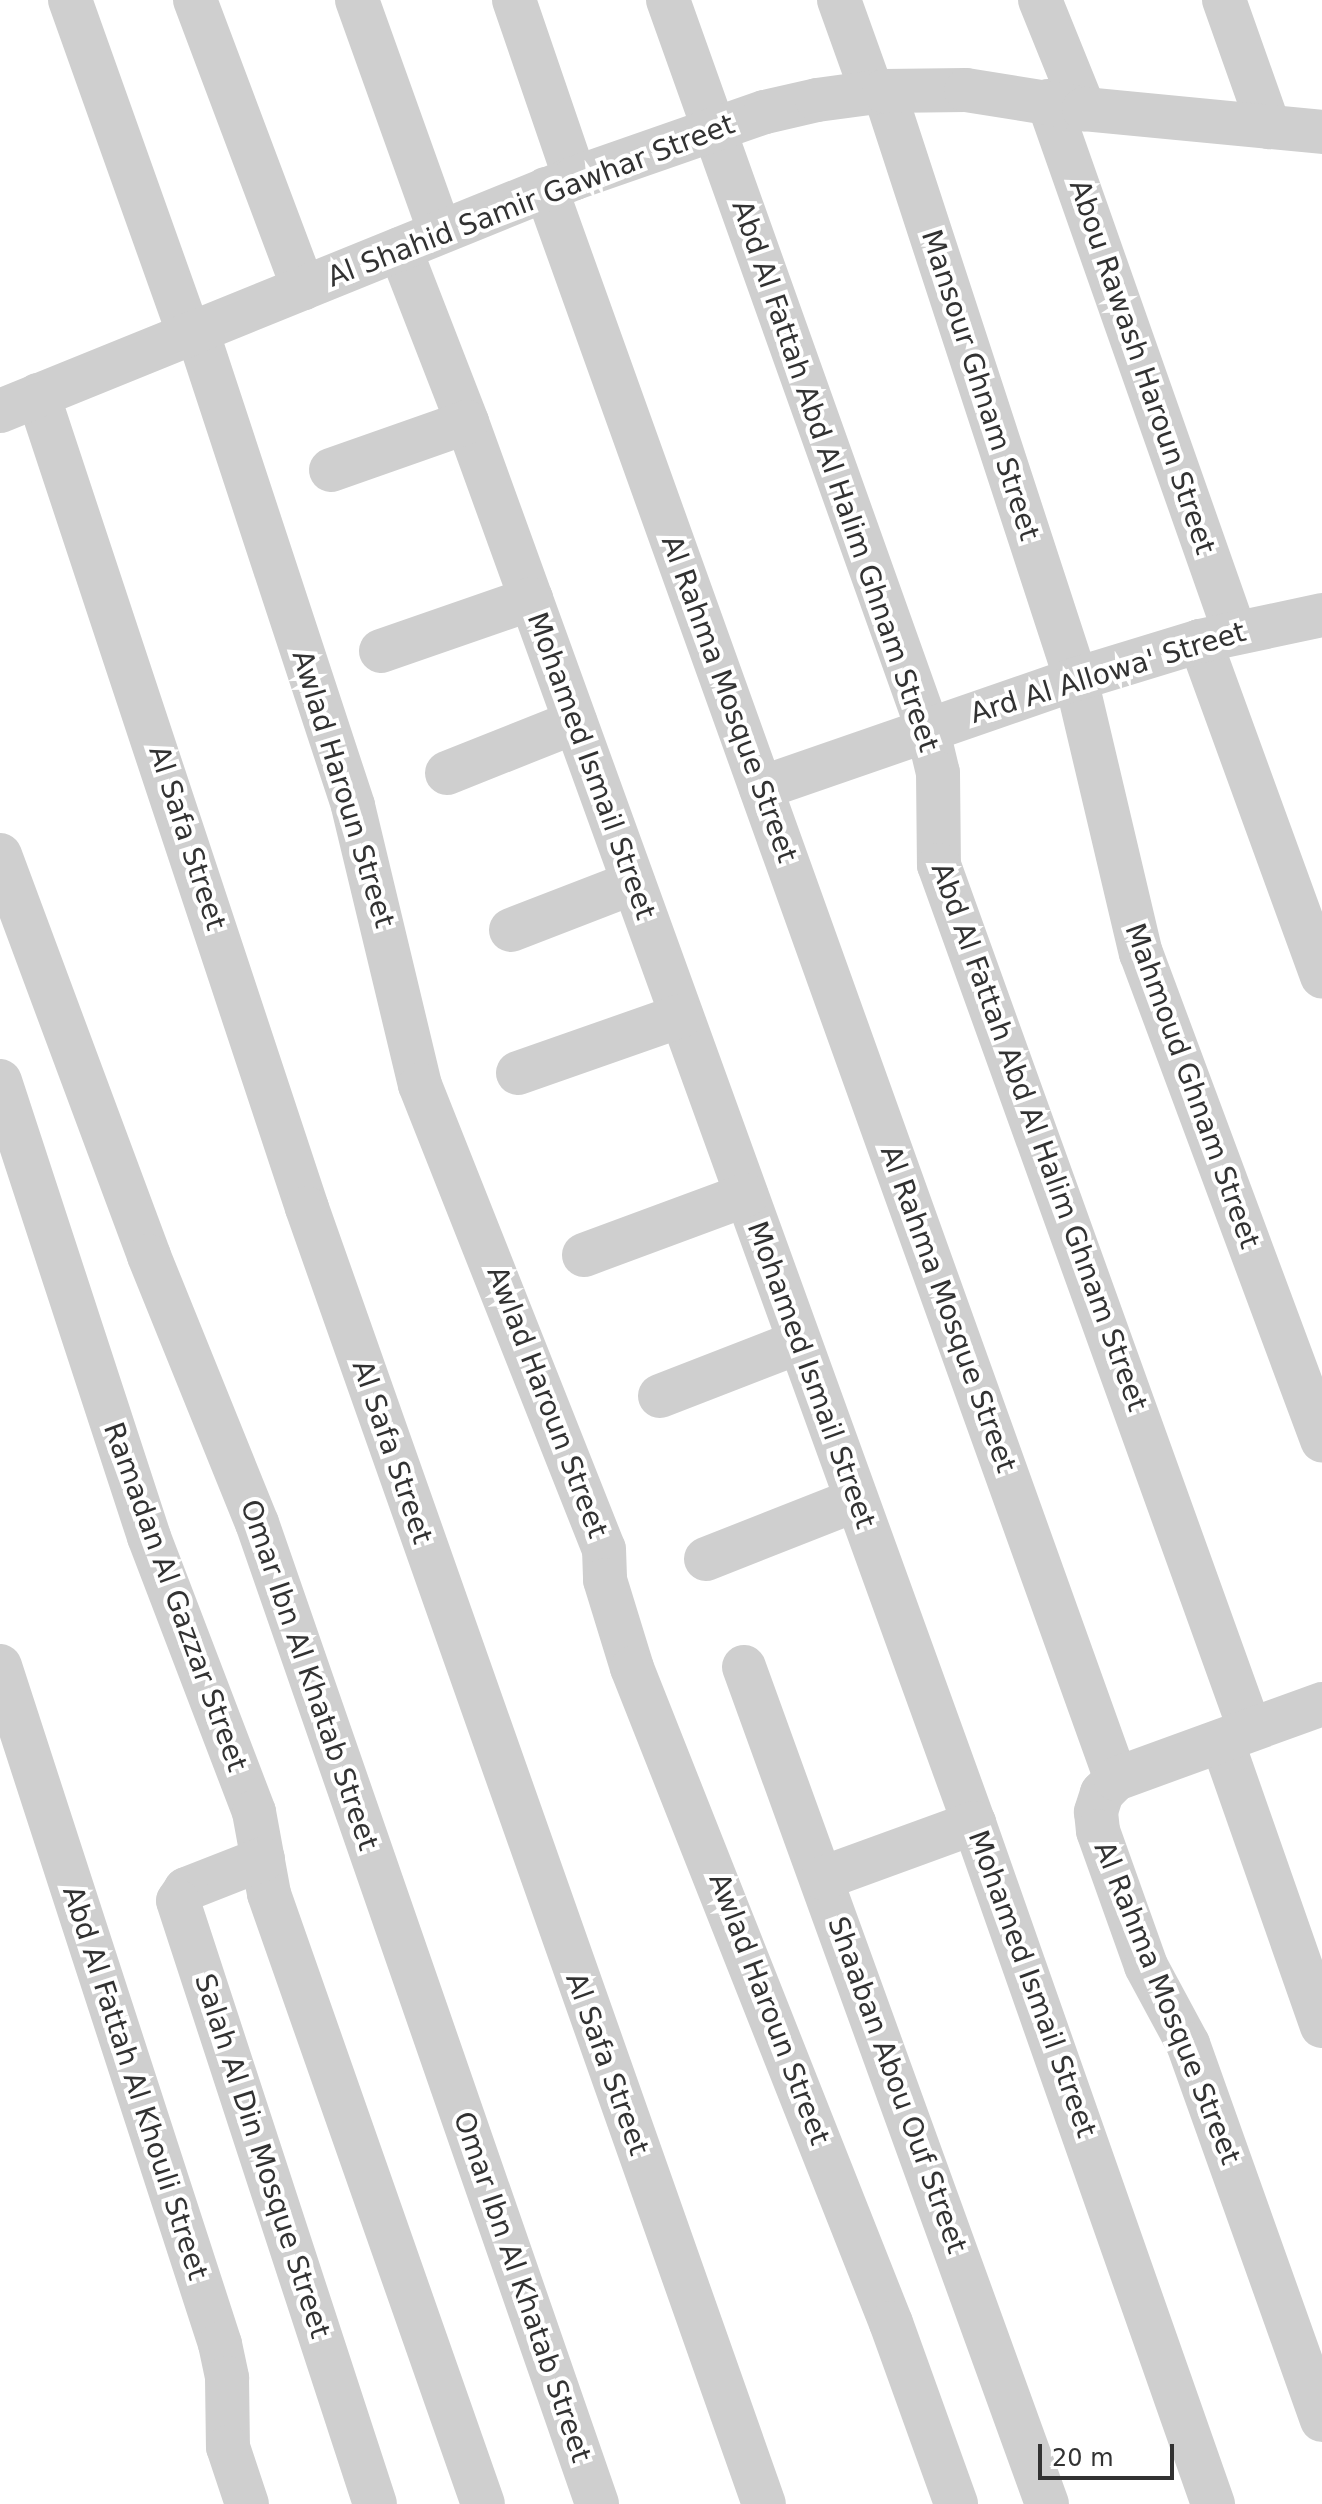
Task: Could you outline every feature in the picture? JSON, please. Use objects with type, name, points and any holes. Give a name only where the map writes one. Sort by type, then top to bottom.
[{"type":"street","name":"Awlad Haroun Street","points":[[70,0],[193,333],[353,806],[420,1085],[604,1549],[605,1580],[632,1668],[891,2323],[956,2504]]},
{"type":"street","points":[[195,0],[303,288]]},
{"type":"street","points":[[357,0],[440,232]]},
{"type":"street","name":"Al Rahma Mosque Street","points":[[514,0],[561,184],[761,788],[1116,1779],[1102,1793],[1096,1812],[1098,1831],[1146,1966],[1188,2044],[1322,2420]]},
{"type":"street","name":"Abd Al Fattah Abd Al Halim Ghnam Street","points":[[668,0],[927,727],[938,773],[939,865],[1236,1736],[1322,2026]]},
{"type":"street","name":"Mansour Ghnam Street","points":[[839,0],[878,91],[1076,679]]},
{"type":"street","name":"Abou Rawash Haroun Street","points":[[1040,0],[1066,105],[1218,637],[1322,977]]},
{"type":"street","points":[[1224,0],[1269,127]]},
{"type":"street","name":"Al Shahid Samir Gawhar Street","points":[[19,403],[561,184],[765,112],[878,91],[966,90],[1066,105],[1322,132]]},
{"type":"street","name":"Mohamed Ismail Street","points":[[400,249],[467,422],[974,1823],[1213,2504]]},
{"type":"street","name":"Al Safa Street","points":[[19,403],[307,1208],[764,2504]]},
{"type":"street","points":[[331,470],[467,422]]},
{"type":"street","points":[[381,651],[531,599]]},
{"type":"street","name":"Ard Al Allowa' Street","points":[[761,788],[927,727],[1076,679],[1218,637],[1322,615]]},
{"type":"street","name":"Mahmoud Ghnam Street","points":[[1076,679],[1141,953],[1322,1440]]},
{"type":"street","points":[[447,773],[575,722]]},
{"type":"street","name":"Omar Ibn Al Khatab Street","points":[[0,855],[149,1256],[257,1523],[597,2504]]},
{"type":"street","points":[[511,930],[633,883]]},
{"type":"street","points":[[518,1073],[681,1016]]},
{"type":"street","name":"Ramadan Al Gazzar Street","points":[[0,1081],[149,1537],[254,1812],[269,1894],[483,2504]]},
{"type":"street","points":[[584,1255],[746,1195]]},
{"type":"street","points":[[660,1396],[799,1342]]},
{"type":"street","points":[[706,1559],[856,1500]]},
{"type":"street","name":"Abd Al Fattah Al Khouli Street","points":[[0,1666],[220,2344],[227,2378],[228,2447],[247,2504]]},
{"type":"street","name":"Shaaban Abou Ouf Street","points":[[744,1667],[823,1878],[1047,2504]]},
{"type":"street","points":[[1116,1779],[1322,1704]]},
{"type":"street","points":[[823,1878],[974,1823]]},
{"type":"street","name":"Salah Al Din Mosque Street","points":[[263,1859],[186,1889],[178,1901],[375,2504]]}]
